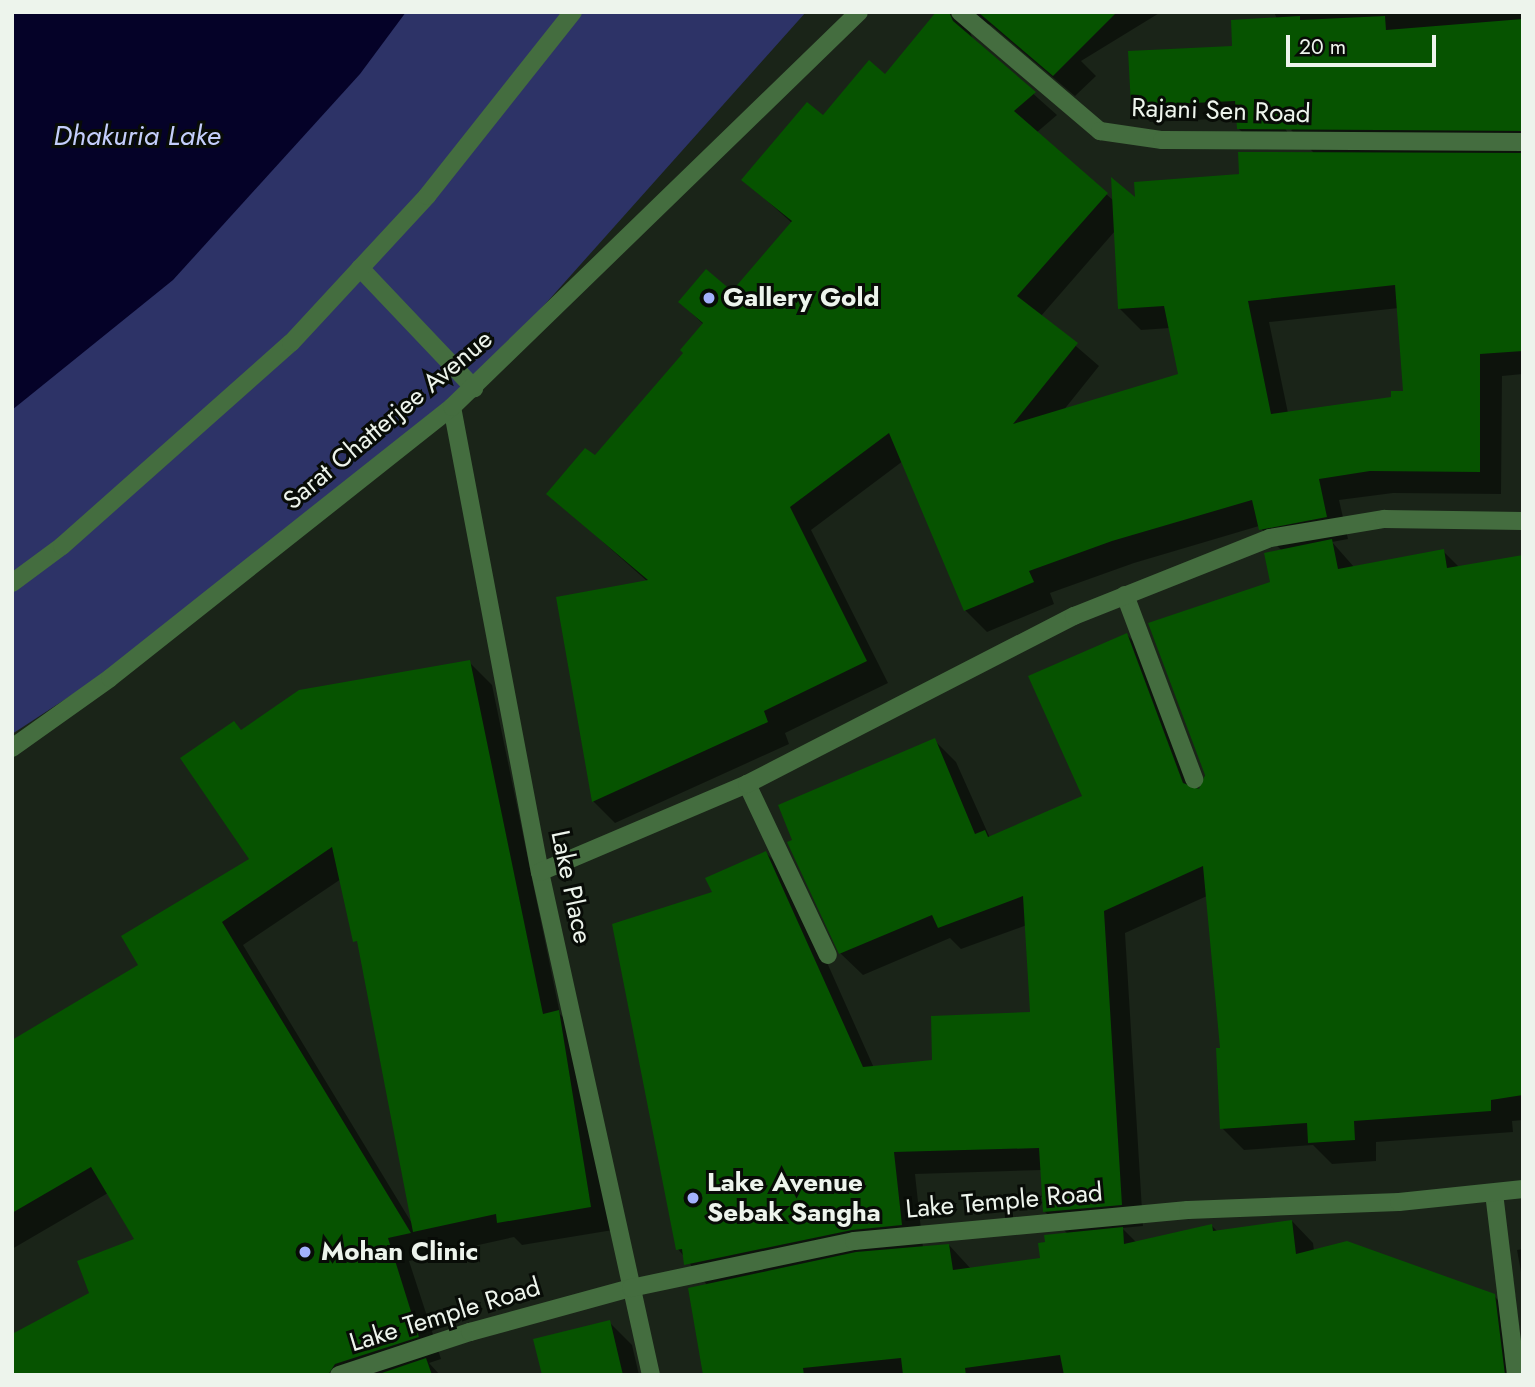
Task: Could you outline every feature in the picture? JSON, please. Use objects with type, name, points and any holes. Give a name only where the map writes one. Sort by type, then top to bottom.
[{"type":"street","points":[[12,583],[62,546],[291,343],[427,196],[573,12]]},
{"type":"street","name":"Sarat Chatterjee Avenue","points":[[12,748],[110,678],[474,388],[859,12]]},
{"type":"street","name":"Rajani Sen Road","points":[[960,12],[1100,131],[1163,140],[1523,142]]},
{"type":"street","points":[[360,268],[474,388]]},
{"type":"street","name":"Lake Place","points":[[452,407],[540,872],[651,1375]]},
{"type":"street","points":[[540,872],[747,784],[1074,616],[1270,538],[1384,519],[1523,521]]},
{"type":"street","points":[[1125,595],[1194,779]]},
{"type":"street","points":[[747,784],[828,955]]},
{"type":"street","name":"Lake Temple Road","points":[[338,1375],[470,1332],[631,1289],[854,1241],[1188,1210],[1399,1202],[1523,1189]]},
{"type":"street","points":[[1494,1193],[1516,1375]]},
{"type":"shaded area","points":[[12,12],[806,12],[472,386],[156,640],[12,734]]},
{"type":"water","name":"Dhakuria Lake","points":[[12,12],[406,12],[360,74],[173,280],[12,410]]},
{"type":"building","points":[[936,12],[949,12],[953,21],[1036,92],[1014,111],[1108,193],[1017,296],[1078,343],[1013,424],[1178,374],[1164,306],[1118,309],[1111,177],[1135,197],[1134,182],[1239,174],[1238,152],[1523,153],[1523,351],[1480,354],[1480,472],[1370,471],[1319,479],[1327,517],[1259,530],[1252,500],[1112,541],[1029,571],[1034,582],[964,611],[889,433],[790,507],[867,661],[764,711],[768,722],[592,802],[556,597],[648,580],[546,494],[585,448],[595,455],[683,353],[680,350],[703,323],[678,302],[706,269],[732,291],[792,221],[741,180],[807,102],[823,115],[869,60],[885,74]],"holes":[[[1395,285],[1403,391],[1391,391],[1391,397],[1271,414],[1248,301]]]},
{"type":"building","points":[[978,12],[1117,12],[1053,76]]},
{"type":"building","points":[[1300,16],[1300,20],[1385,16],[1386,30],[1523,19],[1523,131],[1237,129],[1235,101],[1131,106],[1128,51],[1232,46],[1231,20]]},
{"type":"building","points":[[1332,539],[1338,569],[1444,549],[1447,568],[1523,555],[1523,1095],[1491,1100],[1491,1111],[1354,1121],[1355,1140],[1308,1143],[1307,1123],[1220,1129],[1216,1048],[1220,1048],[1203,866],[1104,911],[1122,1205],[1043,1212],[1039,1148],[894,1152],[902,1225],[852,1230],[684,1265],[682,1249],[676,1250],[612,924],[712,892],[705,878],[766,851],[863,1067],[932,1060],[931,1016],[1030,1012],[1023,896],[938,928],[932,915],[839,954],[787,842],[792,840],[778,805],[935,738],[975,834],[985,830],[988,837],[1082,796],[1028,676],[1127,633],[1183,783],[1199,789],[1205,775],[1148,623],[1270,582],[1264,553]]},
{"type":"building","points":[[470,660],[543,1014],[559,1010],[591,1207],[497,1223],[496,1214],[413,1232],[357,941],[353,942],[332,847],[222,922],[411,1233],[388,1238],[419,1337],[335,1364],[328,1375],[12,1375],[12,1334],[89,1293],[77,1261],[134,1239],[91,1167],[12,1213],[12,1040],[138,965],[121,936],[249,859],[180,758],[234,721],[241,730],[299,690]]},
{"type":"building","points":[[1292,1220],[1296,1254],[1347,1241],[1495,1294],[1505,1375],[1064,1375],[1060,1355],[965,1368],[966,1375],[903,1375],[901,1358],[803,1368],[804,1375],[703,1375],[688,1288],[856,1252],[949,1244],[953,1270],[1040,1258],[1038,1243],[1045,1242],[1044,1235],[1123,1227],[1124,1244],[1212,1224],[1213,1231]]},
{"type":"building","points":[[610,1320],[623,1375],[542,1375],[533,1339]]},
{"type":"building","points":[[426,1358],[432,1375],[376,1375]]},
{"type":"place","name":"Gallery Gold","points":[[709,298]]},
{"type":"place","name":"Lake Avenue Sebak Sangha","points":[[693,1198]]},
{"type":"place","name":"Mohan Clinic","points":[[305,1252]]}]
